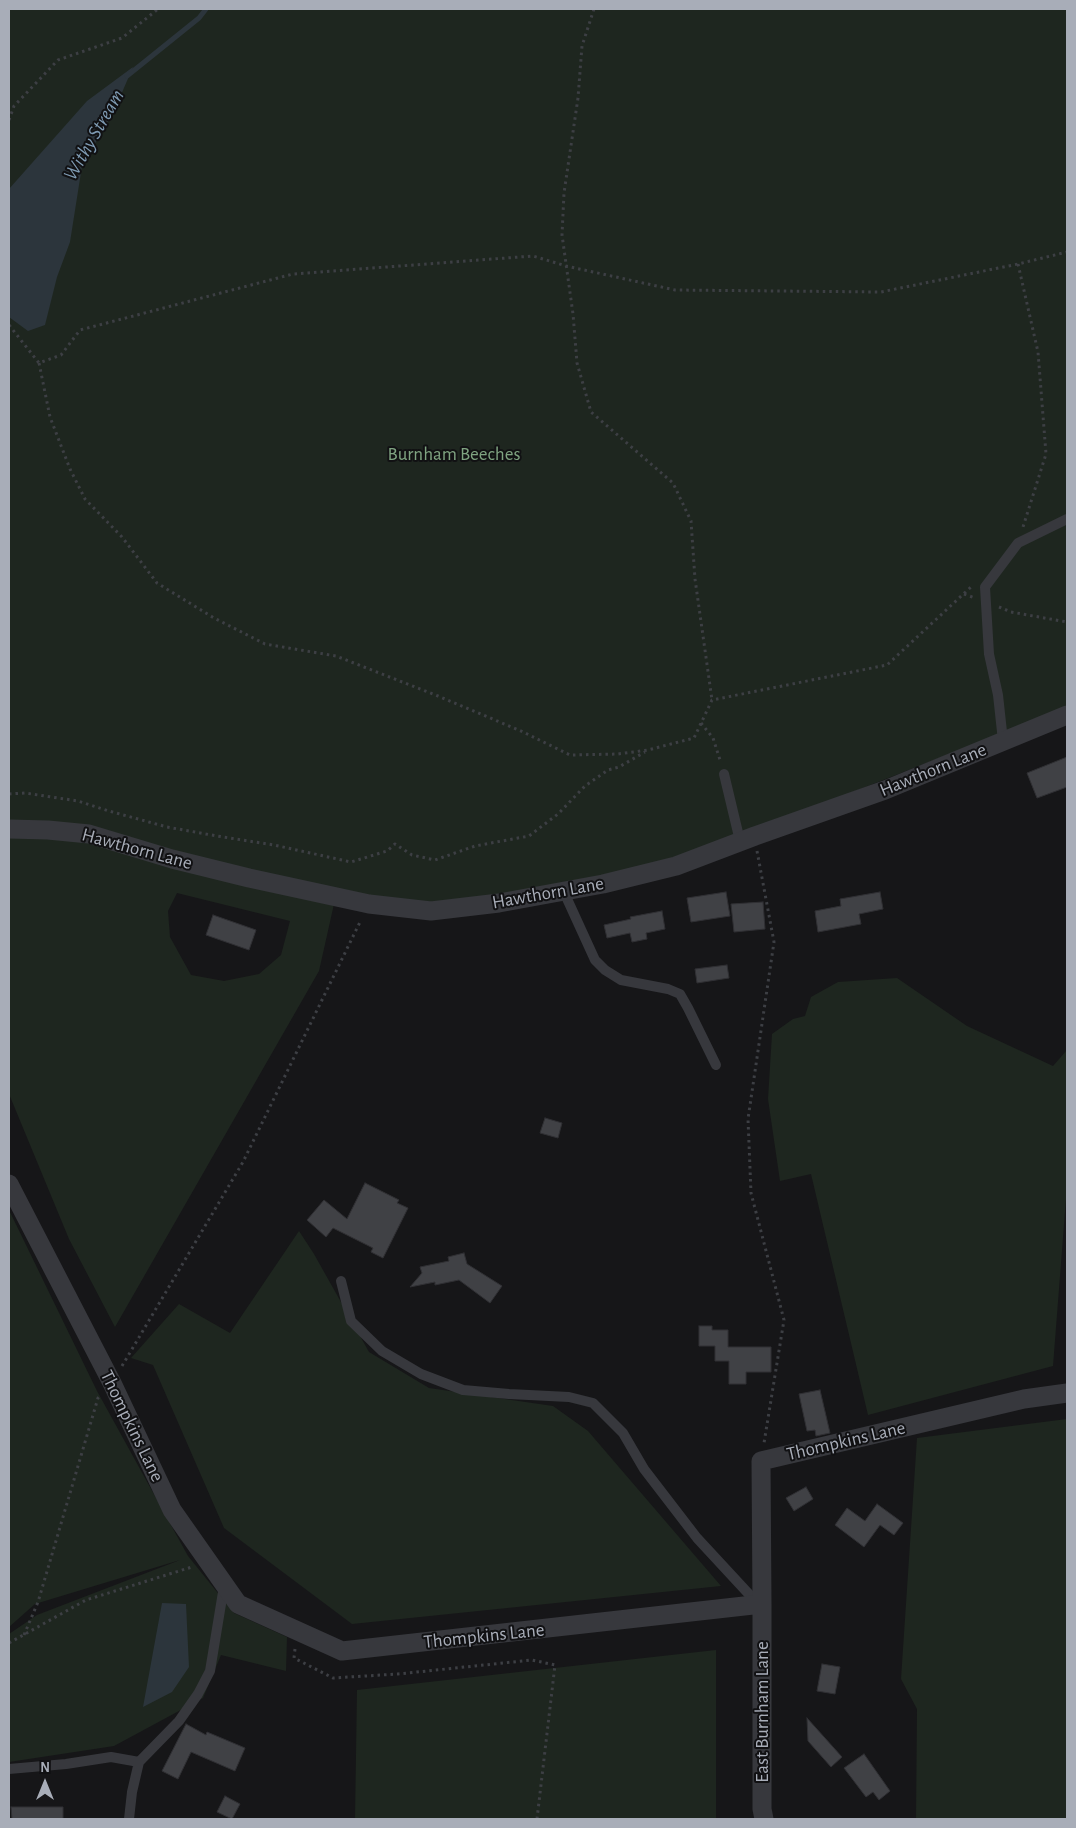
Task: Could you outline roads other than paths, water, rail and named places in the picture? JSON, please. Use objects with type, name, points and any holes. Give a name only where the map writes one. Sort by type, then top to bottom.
[{"type":"street","name":"Hawthorn Lane","points":[[9,829],[89,834],[172,859],[370,904],[431,911],[499,903],[603,884],[676,866],[885,790],[1067,715]]},
{"type":"street","name":"Thompkins Lane","points":[[9,1184],[112,1383],[172,1510],[224,1585],[238,1604],[342,1651],[760,1604],[761,1461],[1024,1399],[1067,1394]]},
{"type":"street","name":"East Burnham Lane","points":[[760,1604],[762,1809],[764,1819]]},
{"type":"lane","points":[[1003,741],[998,695],[989,654],[985,587],[1018,543],[1067,519]]},
{"type":"lane","points":[[724,774],[748,839]]},
{"type":"lane","points":[[563,890],[595,960],[605,970],[621,980],[668,989],[680,994],[716,1065]]},
{"type":"lane","points":[[341,1281],[351,1321],[382,1351],[421,1374],[463,1390],[569,1397],[593,1403],[623,1433],[644,1469],[697,1538],[760,1604]]},
{"type":"lane","points":[[129,1819],[132,1792],[139,1762],[179,1721],[198,1694],[210,1671],[224,1585]]},
{"type":"lane","points":[[9,1769],[111,1758],[139,1762]]},
{"type":"water","points":[[133,67],[114,111],[82,166],[70,242],[57,277],[45,325],[28,331],[9,317],[9,189],[87,101]]},
{"type":"water","points":[[162,1603],[186,1604],[189,1667],[172,1692],[143,1707]]},
{"type":"waterway","name":"Withy Stream","points":[[127,76],[199,18],[206,9]]},
{"type":"park label","name":"Burnham Beeches","points":[[454,454]]}]
